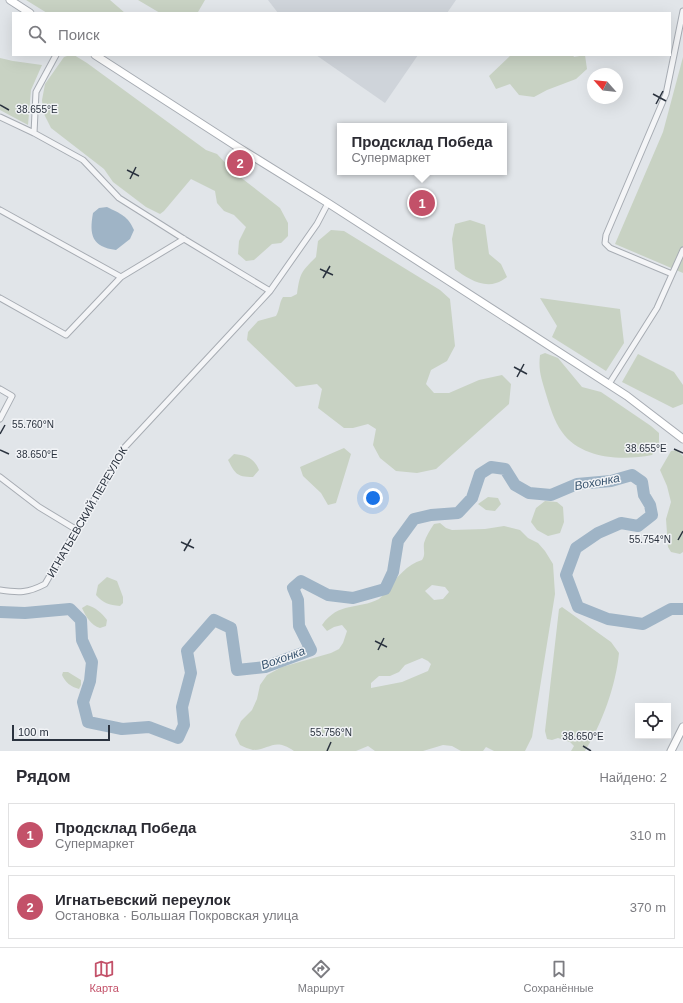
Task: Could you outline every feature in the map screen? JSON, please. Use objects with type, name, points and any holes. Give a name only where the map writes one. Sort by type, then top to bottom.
[{"type":"main road","points":[[10,0],[28,12]]},
{"type":"main road","points":[[97,56],[609,384],[657,418],[683,439]]},
{"type":"main road","points":[[671,751],[683,727]]},
{"type":"street","points":[[672,274],[610,248],[605,243],[606,235],[666,94],[683,11]]},
{"type":"street","points":[[34,133],[36,92],[55,56]]},
{"type":"street","points":[[0,117],[34,133],[83,160],[119,198],[270,291]]},
{"type":"street","name":"ИГНАТЬЕВСКИЙ ПЕРЕУЛОК","points":[[0,590],[22,593],[34,590],[45,584],[124,448],[270,291],[317,224],[328,203]]},
{"type":"street","points":[[0,210],[121,277]]},
{"type":"street","points":[[0,298],[66,335],[121,277],[184,239]]},
{"type":"street","points":[[609,384],[657,308],[683,250]]},
{"type":"street","points":[[0,389],[12,396],[0,419]]},
{"type":"street","points":[[0,477],[39,507],[77,530]]},
{"type":"shaded area","points":[[268,0],[456,0],[448,12],[277,12]]},
{"type":"shaded area","points":[[317,56],[417,56],[385,103]]},
{"type":"green space","points":[[26,0],[110,0],[124,12],[45,12]]},
{"type":"green space","points":[[138,0],[205,0],[198,12],[158,12]]},
{"type":"green space","points":[[76,56],[87,63],[206,150],[217,154],[235,173],[280,208],[288,223],[288,236],[281,243],[272,244],[254,260],[246,261],[238,254],[239,241],[246,227],[234,215],[224,211],[217,203],[215,191],[191,179],[160,214],[146,207],[113,182],[104,169],[51,128],[43,112],[42,100],[45,84],[64,57]]},
{"type":"green space","points":[[510,56],[585,56],[587,69],[576,79],[547,90],[534,97],[519,95],[510,84],[496,89],[489,76]]},
{"type":"green space","points":[[683,57],[683,273],[615,244],[663,132]]},
{"type":"green space","points":[[0,58],[42,65],[31,90],[28,125],[0,110]]},
{"type":"green space","points":[[470,220],[485,225],[489,254],[501,264],[507,277],[499,282],[491,284],[480,283],[455,269],[452,239],[455,224]]},
{"type":"green space","points":[[331,230],[344,231],[440,290],[450,299],[455,346],[447,361],[431,370],[426,384],[434,393],[449,393],[479,380],[502,375],[511,384],[509,404],[436,469],[417,473],[396,471],[380,458],[373,445],[376,429],[368,424],[353,428],[344,428],[318,408],[322,389],[317,384],[296,387],[247,340],[248,332],[258,321],[276,316],[283,297],[291,297],[297,294],[302,273],[316,257],[318,241]]},
{"type":"green space","points":[[540,298],[620,309],[624,343],[606,371],[552,337],[557,326]]},
{"type":"green space","points":[[545,353],[558,358],[582,387],[601,392],[659,433],[659,446],[652,455],[628,458],[603,456],[580,448],[570,441],[562,432],[557,423],[543,384],[540,371],[540,355]]},
{"type":"green space","points":[[638,354],[674,372],[683,385],[683,404],[673,408],[622,382]]},
{"type":"green space","points":[[344,448],[351,454],[336,503],[328,505],[321,493],[303,476],[300,467]]},
{"type":"green space","points":[[677,450],[683,456],[683,552],[680,554],[671,552],[668,547],[666,519],[671,502],[667,486],[660,470],[671,451]]},
{"type":"green space","points":[[234,454],[246,456],[255,463],[259,470],[253,477],[239,475],[235,471],[228,460]]},
{"type":"green space","points":[[488,497],[498,498],[501,504],[495,511],[486,510],[478,504]]},
{"type":"green space","points":[[545,501],[557,502],[563,507],[564,522],[560,533],[548,536],[537,530],[531,522],[536,508]]},
{"type":"green space","points":[[440,523],[446,528],[452,530],[485,529],[504,526],[520,530],[528,538],[538,543],[553,564],[555,594],[532,737],[525,751],[494,751],[486,747],[483,751],[461,751],[452,746],[443,745],[423,751],[375,751],[368,746],[356,751],[294,751],[282,745],[272,745],[253,750],[240,745],[235,735],[241,721],[252,710],[257,699],[260,685],[267,675],[282,667],[331,653],[339,649],[343,643],[347,631],[342,625],[327,631],[322,625],[328,617],[342,609],[379,599],[403,572],[422,560],[424,556],[425,540],[434,524]],"holes":[[[432,585],[445,587],[449,592],[443,599],[434,600],[425,591]],[[422,658],[431,664],[428,671],[402,682],[371,688],[371,683],[379,676],[390,676],[399,672],[405,665]]]},
{"type":"green space","points":[[107,577],[117,581],[123,597],[123,603],[120,606],[106,603],[96,595],[98,585]]},
{"type":"green space","points":[[87,605],[96,609],[103,615],[107,620],[106,626],[100,628],[89,620],[82,608]]},
{"type":"green space","points":[[562,607],[611,642],[619,653],[615,678],[607,704],[597,729],[585,751],[571,751],[574,746],[570,742],[558,738],[552,740],[547,739],[545,731],[559,609]]},
{"type":"green space","points":[[63,672],[68,672],[81,680],[79,689],[71,686],[63,678]]},
{"type":"water","points":[[107,207],[127,218],[134,230],[130,239],[116,250],[97,243],[92,234],[93,213],[99,208]]},
{"type":"waterway","name":"Вохонка","points":[[0,612],[25,613],[70,609],[81,620],[82,640],[92,662],[90,681],[83,702],[88,722],[122,729],[149,727],[178,738],[184,725],[182,707],[191,673],[187,651],[214,620],[231,628],[237,670],[265,667],[311,650],[299,626],[298,600],[293,588],[301,581],[328,595],[353,598],[385,589],[393,572],[398,541],[414,519],[431,515],[458,513],[472,498],[480,474],[491,467],[505,469],[515,485],[529,493],[551,495],[577,484],[611,481],[632,475],[642,482],[644,495],[650,505],[652,515],[638,526],[621,523],[598,533],[576,548],[566,575],[578,607],[608,619],[643,624],[671,609],[683,609]]},
{"type":"place","name":"Игнатьевский переулок","points":[[240,163]]},
{"type":"place","name":"Продсклад Победа","points":[[422,203]]}]
